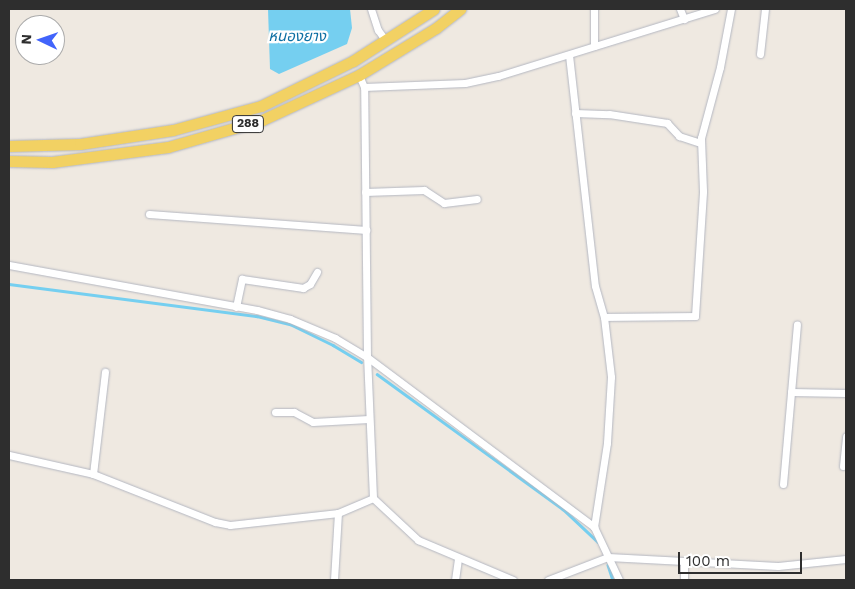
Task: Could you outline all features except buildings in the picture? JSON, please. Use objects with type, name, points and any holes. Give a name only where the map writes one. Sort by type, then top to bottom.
[{"type":"main road","name":"288","points":[[9,146],[80,144],[208,122],[261,106],[386,41],[434,9]]},
{"type":"main road","name":"288","points":[[9,161],[52,162],[168,147],[262,120],[359,75],[436,28],[460,9]]},
{"type":"street","points":[[371,9],[378,30],[386,41]]},
{"type":"street","points":[[594,9],[594,46]]},
{"type":"street","points":[[680,9],[684,19]]},
{"type":"street","points":[[364,87],[465,83],[569,55],[715,9]]},
{"type":"street","points":[[604,317],[695,316],[703,191],[701,143],[731,9]]},
{"type":"street","points":[[760,54],[765,9]]},
{"type":"street","points":[[569,55],[595,286],[604,317],[611,376],[608,443],[594,527]]},
{"type":"street","points":[[359,75],[364,87],[367,357],[373,498],[418,540],[458,559],[513,580]]},
{"type":"street","points":[[575,113],[609,114],[667,123],[681,137],[701,143]]},
{"type":"street","points":[[365,192],[424,190],[444,203],[477,199]]},
{"type":"street","points":[[149,214],[366,230]]},
{"type":"street","points":[[9,265],[236,306],[290,319],[335,338],[367,357],[594,527],[619,580]]},
{"type":"street","points":[[236,306],[242,279],[301,288],[310,284],[318,272]]},
{"type":"street","points":[[783,484],[797,325]]},
{"type":"street","points":[[93,474],[105,372]]},
{"type":"street","points":[[791,392],[846,392]]},
{"type":"street","points":[[275,412],[294,412],[313,422],[369,419]]},
{"type":"street","points":[[843,466],[846,436]]},
{"type":"street","points":[[9,455],[93,474],[197,517],[230,525],[338,513],[373,498]]},
{"type":"street","points":[[334,580],[338,513]]},
{"type":"street","points":[[548,580],[608,557],[778,566],[846,559]]},
{"type":"street","points":[[455,580],[458,559]]},
{"type":"street","points":[[684,561],[684,580]]},
{"type":"water","name":"หนองยาง","points":[[268,9],[350,9],[352,28],[347,44],[279,74],[270,69]]},
{"type":"waterway","points":[[9,284],[257,316],[290,324],[333,345],[361,362]]},
{"type":"waterway","points":[[377,374],[563,509],[598,542]]},
{"type":"waterway","points":[[608,565],[613,580]]}]
